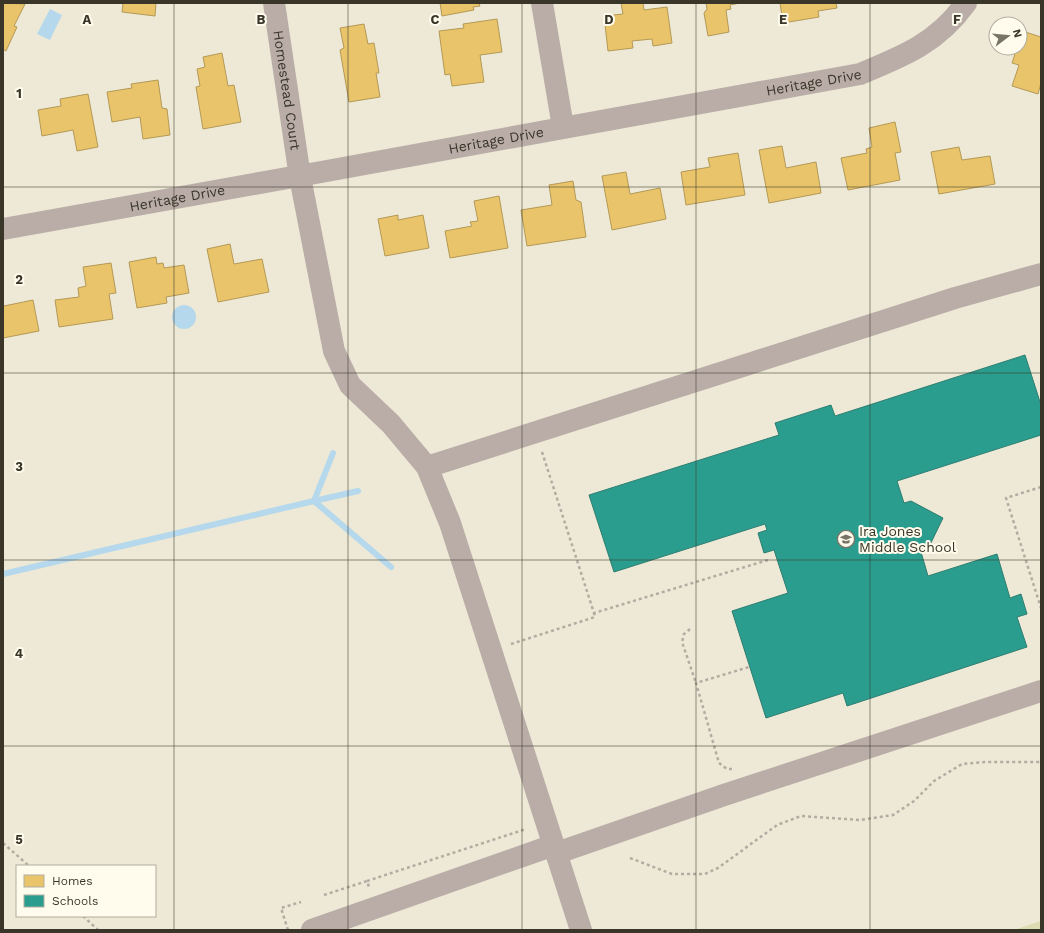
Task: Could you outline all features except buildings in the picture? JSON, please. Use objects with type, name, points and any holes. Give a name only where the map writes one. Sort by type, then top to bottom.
[{"type":"street","name":"Homestead Court","points":[[274,3],[300,177],[334,351],[350,385],[391,424],[427,467],[450,523],[581,930]]},
{"type":"street","points":[[542,3],[563,126]]},
{"type":"street","name":"Heritage Drive","points":[[3,229],[300,177],[563,126],[860,74],[901,57],[938,35],[966,3]]},
{"type":"street","points":[[427,467],[955,298],[1041,274]]},
{"type":"street","points":[[312,930],[555,849],[1041,691]]},
{"type":"path","points":[[534,452],[542,450],[594,613],[768,560]]},
{"type":"path","points":[[1041,487],[1006,498],[1041,608]]},
{"type":"path","points":[[690,629],[684,634],[682,642],[696,683],[719,763],[727,769],[735,769]]},
{"type":"path","points":[[696,683],[749,667]]},
{"type":"path","points":[[630,858],[672,874],[705,874],[718,868],[777,825],[801,816],[860,820],[893,814],[914,801],[934,781],[962,764],[985,762],[1041,762]]},
{"type":"path","points":[[3,843],[28,865]]},
{"type":"path","points":[[324,895],[367,881],[371,893]]},
{"type":"path","points":[[288,930],[281,908],[301,902]]},
{"type":"path","points":[[84,917],[98,930]]},
{"type":"green space","points":[[1041,921],[1041,930],[1014,930]]},
{"type":"water","points":[[50,9],[62,15],[50,40],[37,34]]},
{"type":"water","points":[[184,305],[189,306],[195,312],[195,322],[189,328],[184,329],[179,328],[173,322],[172,317],[173,312],[179,306]]},
{"type":"waterway","points":[[314,501],[333,453]]},
{"type":"waterway","points":[[314,501],[358,491]]},
{"type":"waterway","points":[[3,574],[314,501],[391,567]]},
{"type":"place","name":"Ira Jones Middle School","points":[[846,539]]}]
